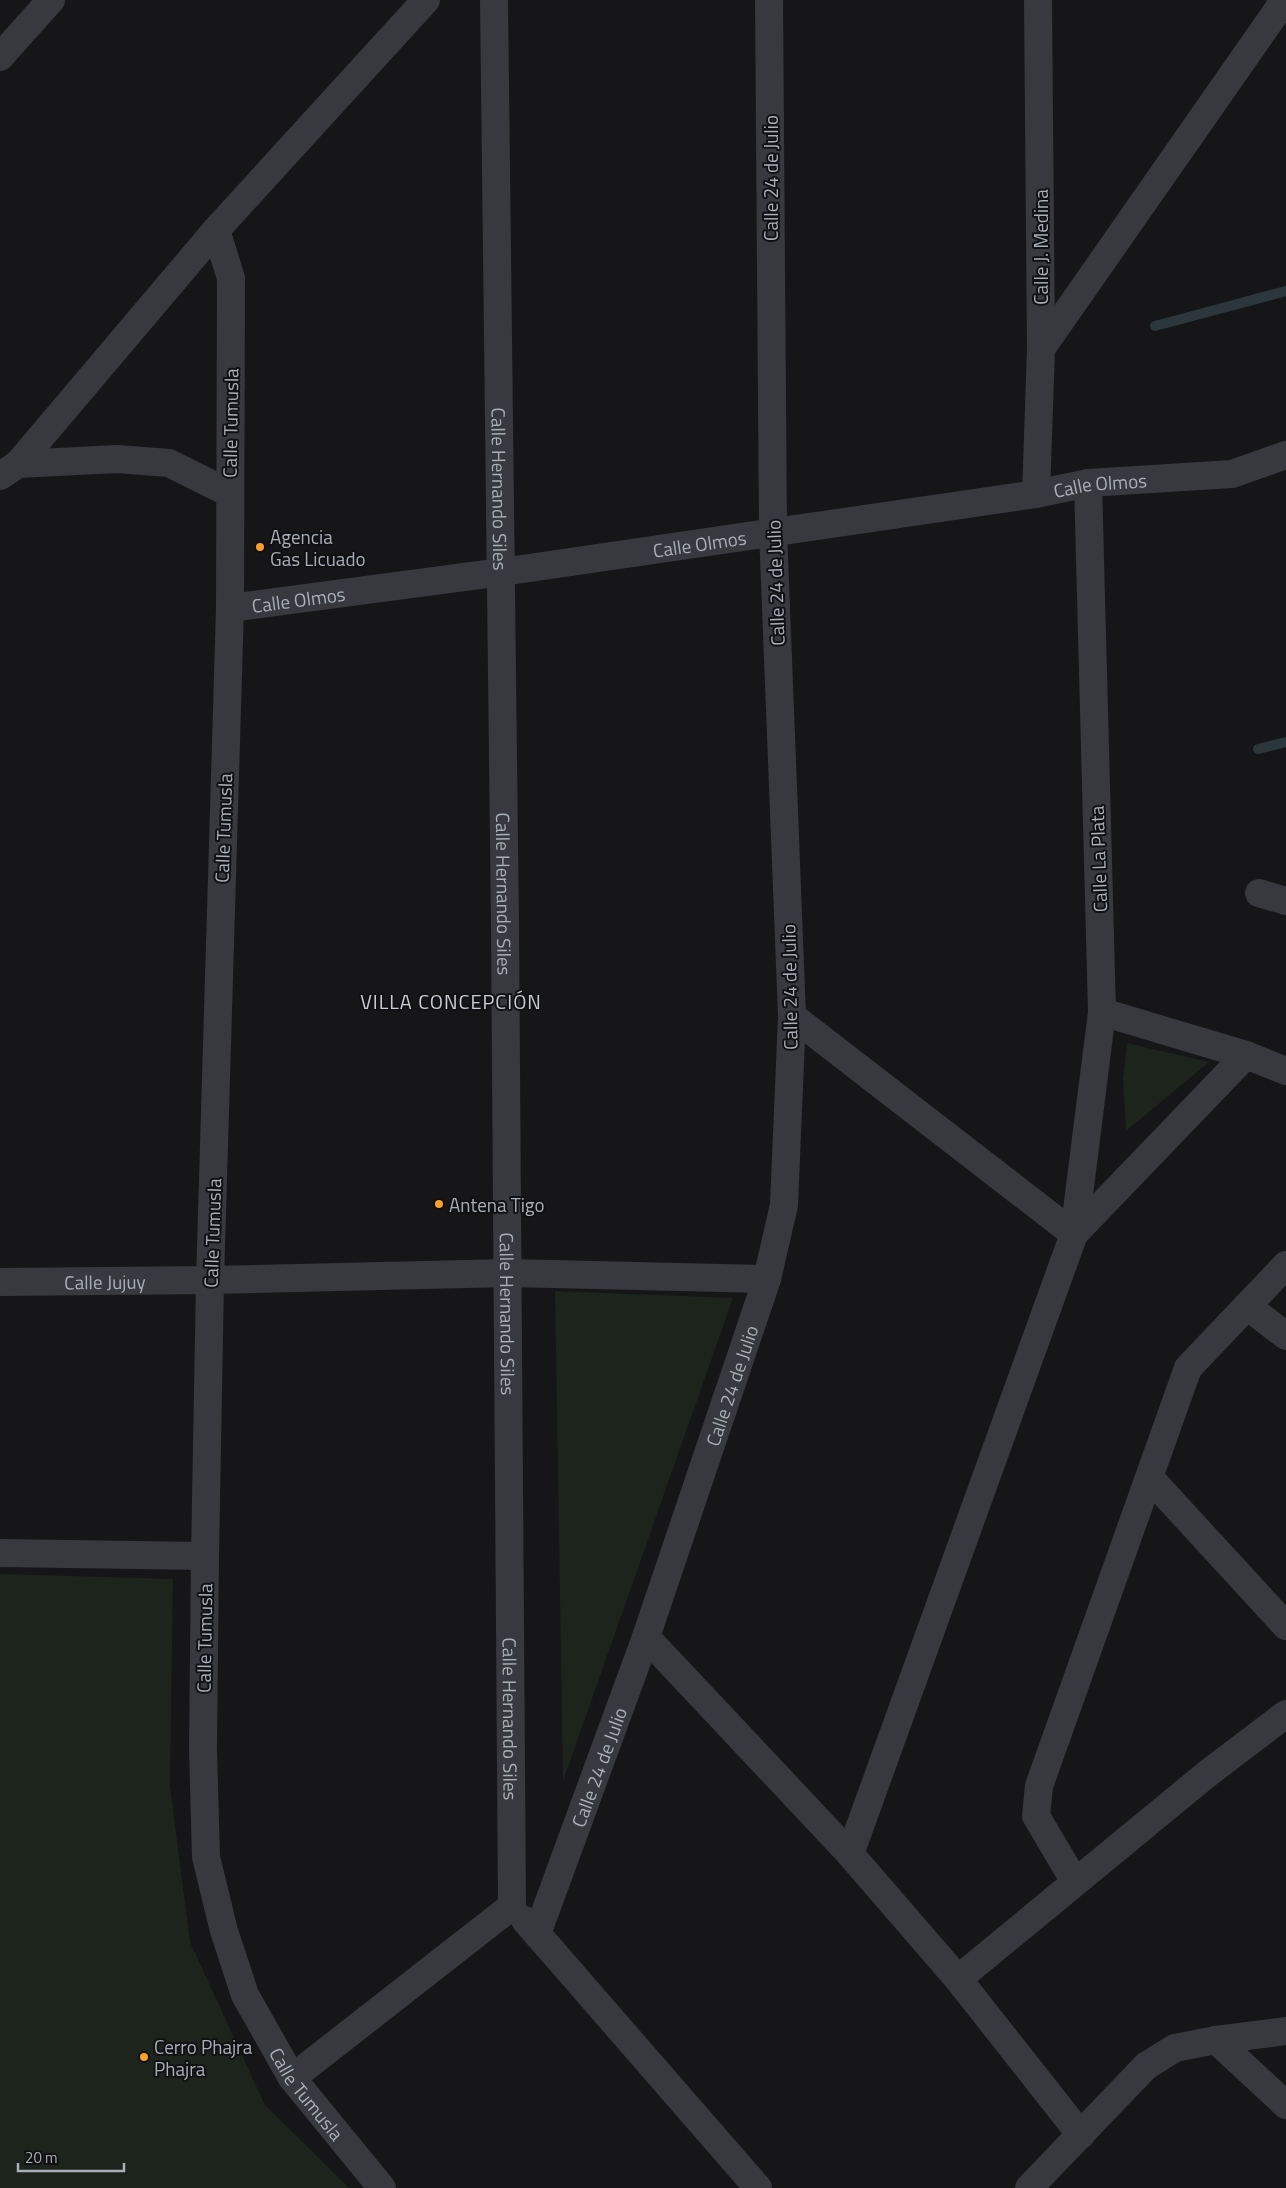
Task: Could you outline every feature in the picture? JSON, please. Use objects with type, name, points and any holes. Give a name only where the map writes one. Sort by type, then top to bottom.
[{"type":"street","points":[[0,57],[51,0]]},
{"type":"street","points":[[9,470],[216,230],[426,0]]},
{"type":"street","name":"Calle Hernando Siles","points":[[494,0],[509,1273],[512,1906]]},
{"type":"street","name":"Calle 24 de Julio","points":[[537,1934],[646,1637],[767,1280],[784,1205],[792,1016],[773,531],[768,0]]},
{"type":"street","name":"Calle J. Medina","points":[[1036,494],[1041,349],[1038,0]]},
{"type":"street","points":[[1041,349],[1279,8],[1281,0]]},
{"type":"street","name":"Calle Tumusla","points":[[216,230],[231,278],[230,608],[210,1280],[203,1749],[206,1857],[224,1931],[245,1995],[292,2078],[382,2188]]},
{"type":"street","name":"Calle Olmos","points":[[230,608],[502,572],[1036,494],[1088,483],[1232,474],[1286,455]]},
{"type":"street","points":[[9,470],[117,459],[169,463],[229,494]]},
{"type":"street","name":"Calle La Plata","points":[[1074,1234],[1102,1012],[1088,483]]},
{"type":"street","points":[[1259,893],[1286,901]]},
{"type":"street","points":[[1102,1012],[1246,1055],[1286,1071]]},
{"type":"street","points":[[792,1016],[1074,1234]]},
{"type":"street","points":[[850,1854],[1074,1234],[1246,1055]]},
{"type":"street","points":[[1075,1882],[1036,1816],[1039,1786],[1188,1368],[1286,1265]]},
{"type":"street","name":"Calle Jujuy","points":[[0,1282],[210,1280],[509,1273],[767,1280]]},
{"type":"street","points":[[1247,1306],[1286,1336]]},
{"type":"street","points":[[1150,1478],[1286,1626]]},
{"type":"street","points":[[0,1553],[205,1556]]},
{"type":"street","points":[[646,1637],[850,1854],[958,1979],[1080,2135]]},
{"type":"street","points":[[958,1979],[1207,1774],[1286,1714]]},
{"type":"street","points":[[292,2078],[512,1906],[758,2188]]},
{"type":"street","points":[[1036,2186],[1080,2135],[1146,2066],[1175,2048],[1216,2040],[1286,2031]]},
{"type":"street","points":[[1216,2040],[1286,2105]]},
{"type":"shaded area","points":[[1127,1043],[1209,1062],[1126,1131],[1123,1080]]},
{"type":"shaded area","points":[[555,1291],[733,1298],[563,1781]]},
{"type":"shaded area","points":[[0,1574],[173,1579],[170,1786],[190,1942],[265,2105],[349,2188],[0,2188]]},
{"type":"waterway","points":[[1155,326],[1286,291]]},
{"type":"waterway","points":[[1258,749],[1286,742]]},
{"type":"place","name":"Agencia Gas Licuado","points":[[260,547]]},
{"type":"place","name":"Antena Tigo","points":[[439,1204]]},
{"type":"place","name":"Cerro Phajra Phajra","points":[[144,2057]]},
{"type":"district","name":"VILLA CONCEPCIÓN","points":[[451,1001]]}]
